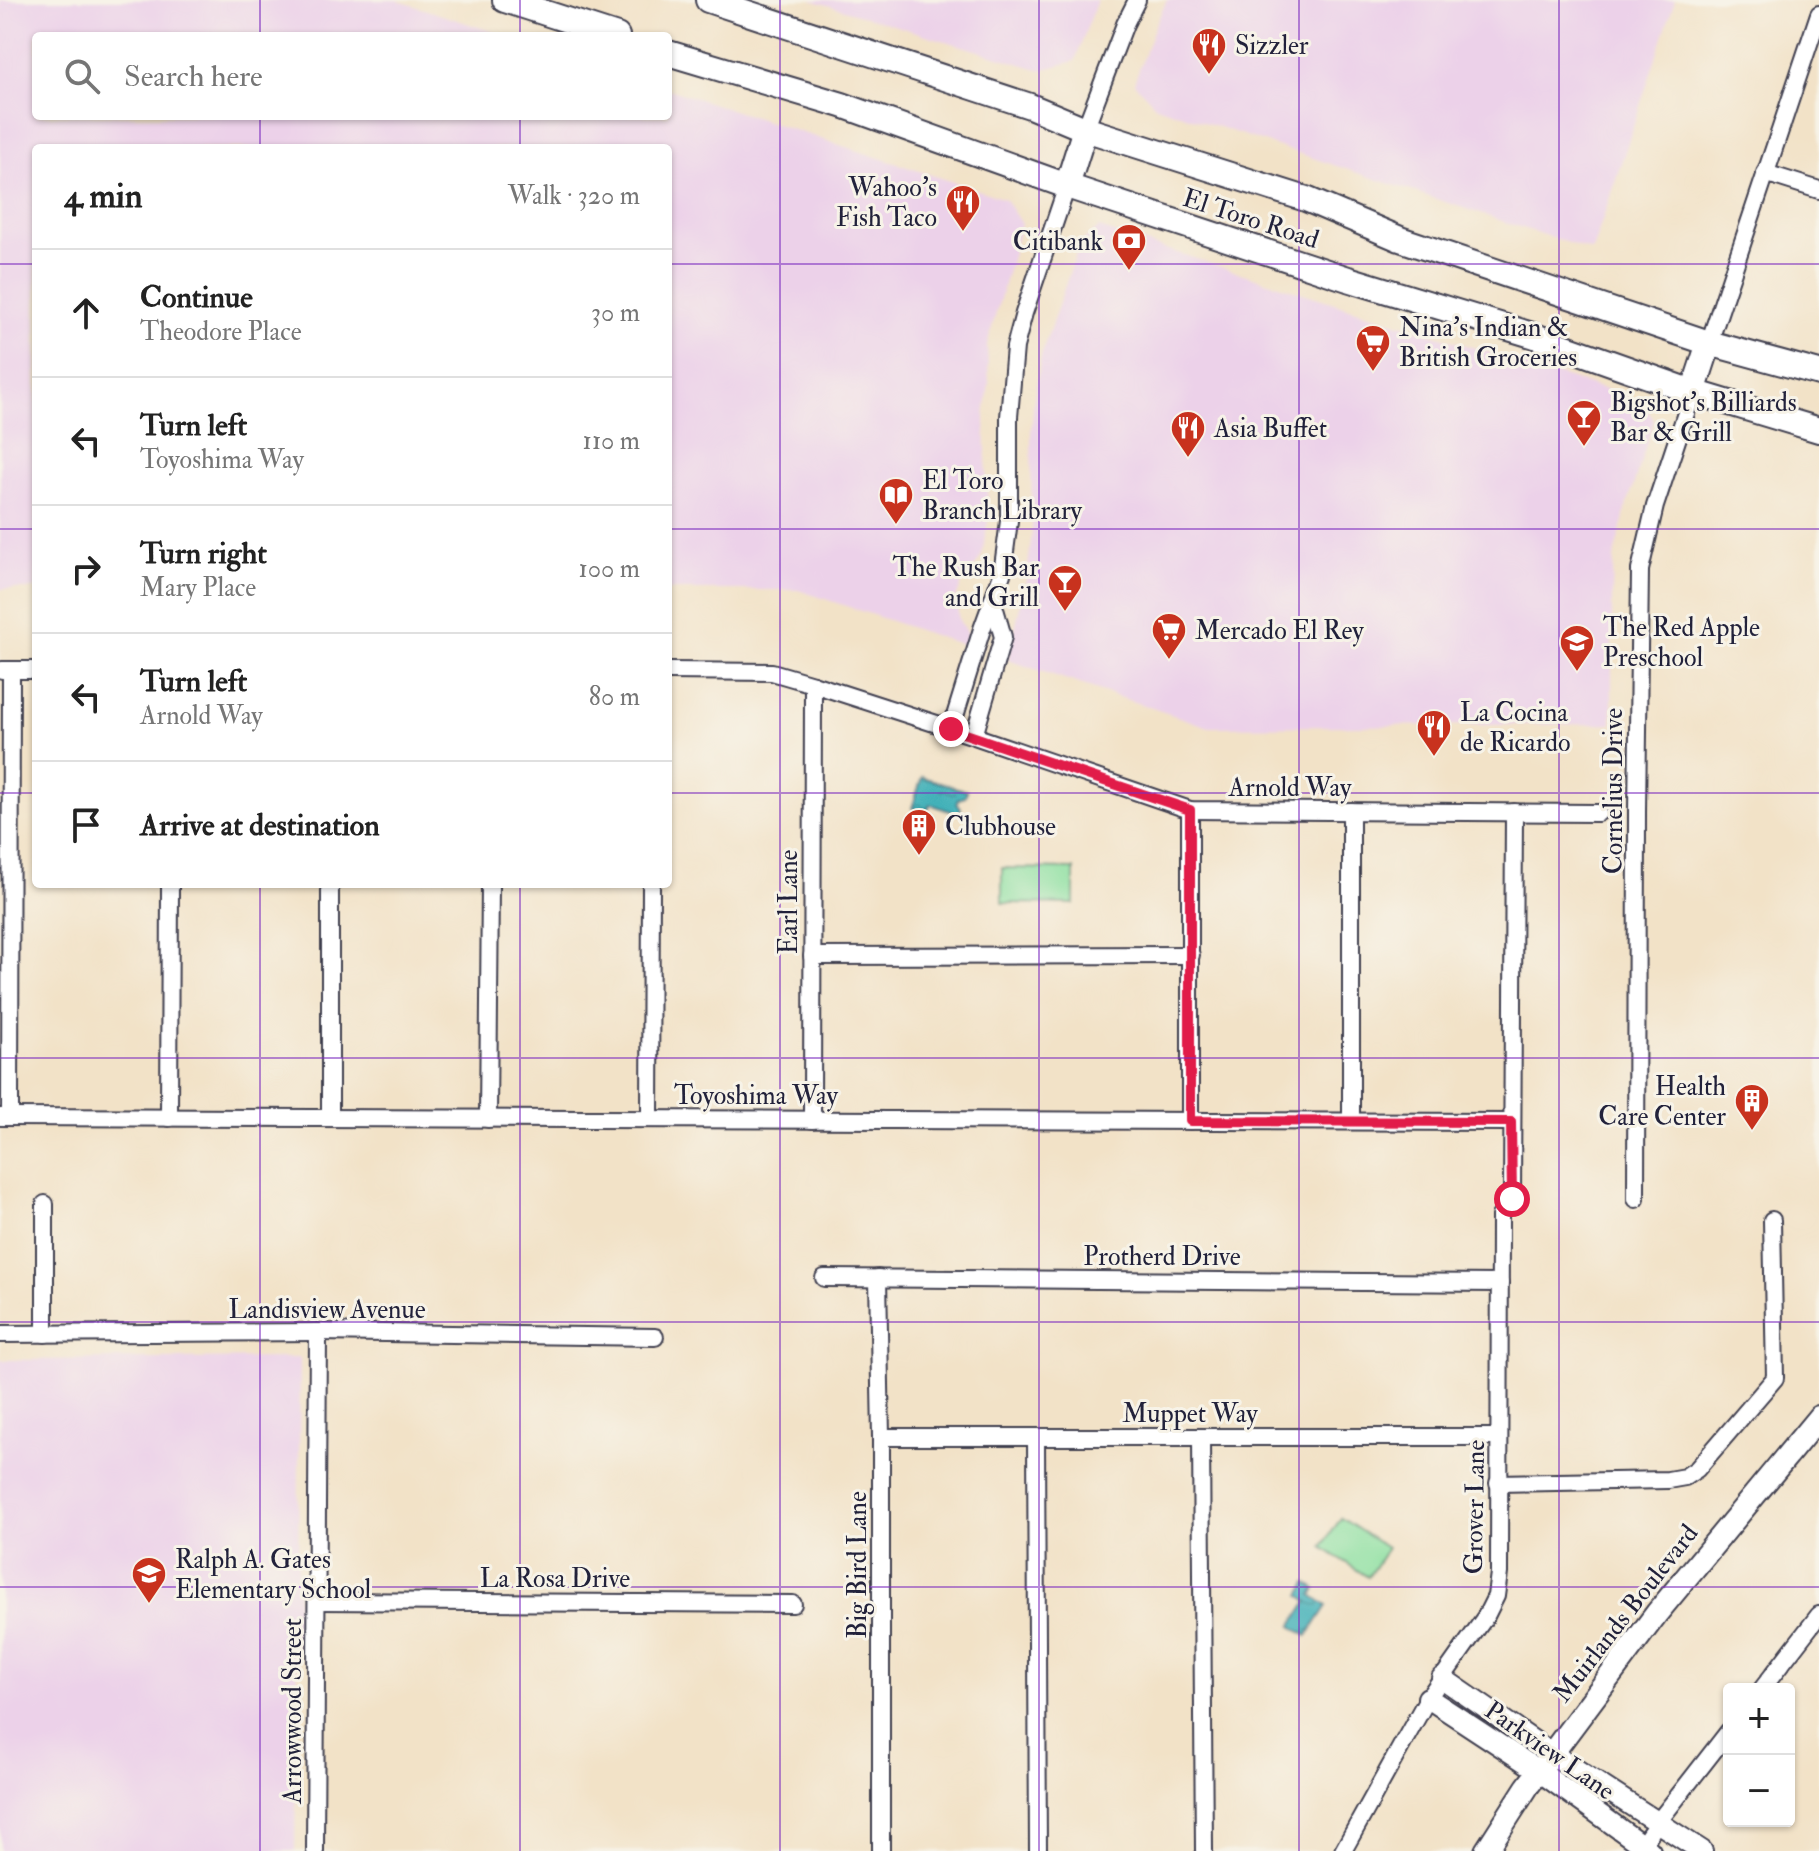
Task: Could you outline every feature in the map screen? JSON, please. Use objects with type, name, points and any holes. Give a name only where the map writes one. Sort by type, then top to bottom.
[{"type":"main road","points":[[505,0],[605,32]]},
{"type":"main road","name":"El Toro Road","points":[[708,0],[1004,97],[1085,129],[1306,199],[1400,239],[1709,343],[1819,373]]},
{"type":"main road","name":"El Toro Road","points":[[672,54],[842,105],[1067,186],[1348,279],[1532,335],[1693,392],[1819,430]]},
{"type":"main road","points":[[1067,186],[1085,129]]},
{"type":"main road","points":[[1693,392],[1709,343]]},
{"type":"main road","name":"Muirlands Boulevard","points":[[1486,1851],[1517,1801],[1657,1613],[1819,1417]]},
{"type":"street","points":[[1085,129],[1137,0]]},
{"type":"street","points":[[1709,343],[1819,14]]},
{"type":"street","points":[[1765,173],[1819,190]]},
{"type":"street","points":[[951,729],[1002,574],[1008,535],[1009,417],[1015,347],[1067,186]]},
{"type":"street","name":"Cornelius Drive","points":[[1636,1199],[1640,570],[1655,506],[1693,392]]},
{"type":"street","points":[[974,736],[1003,637],[993,602]]},
{"type":"street","points":[[5,1117],[6,670],[32,670]]},
{"type":"street","name":"Arnold Way","points":[[672,671],[772,672],[974,736],[1190,810],[1598,813]]},
{"type":"street","name":"Earl Lane","points":[[812,1120],[813,684]]},
{"type":"street","points":[[1190,810],[1190,1121]]},
{"type":"street","points":[[1351,811],[1351,1121]]},
{"type":"street","points":[[1512,1199],[1514,812]]},
{"type":"street","points":[[169,1118],[170,888]]},
{"type":"street","points":[[330,888],[330,1118]]},
{"type":"street","points":[[488,1119],[490,888]]},
{"type":"street","points":[[650,1119],[651,888]]},
{"type":"street","points":[[812,956],[1191,955]]},
{"type":"street","name":"Toyoshima Way","points":[[5,1117],[1511,1122]]},
{"type":"street","points":[[45,1204],[45,1334]]},
{"type":"street","name":"Grover Lane","points":[[1343,1851],[1428,1698],[1486,1616],[1496,1596],[1499,1573],[1500,1216]]},
{"type":"street","points":[[1498,1483],[1668,1480],[1685,1477],[1697,1469],[1775,1378],[1772,1220]]},
{"type":"street","name":"Protherd Drive","points":[[824,1278],[1500,1283]]},
{"type":"street","name":"Big Bird Lane","points":[[878,1278],[881,1851]]},
{"type":"street","name":"Landisview Avenue","points":[[0,1334],[318,1332],[655,1337]]},
{"type":"street","name":"Arrowwood Street","points":[[315,1851],[318,1332]]},
{"type":"street","name":"Muppet Way","points":[[881,1437],[1499,1437]]},
{"type":"street","points":[[1036,1437],[1038,1851]]},
{"type":"street","points":[[1201,1437],[1204,1851]]},
{"type":"street","name":"La Rosa Drive","points":[[317,1601],[793,1604]]},
{"type":"street","points":[[1767,1683],[1819,1615]]},
{"type":"street","name":"Parkview Lane","points":[[1442,1678],[1643,1849]]},
{"type":"street","name":"Parkview Lane","points":[[1428,1698],[1658,1822],[1702,1851]]},
{"type":"street","points":[[1643,1849],[1658,1822],[1723,1739]]},
{"type":"shaded area","points":[[0,0],[396,0],[494,32],[32,32],[32,120],[672,120],[672,90],[1005,199],[1021,224],[987,345],[989,383],[985,417],[988,521],[982,555],[963,581],[956,598],[959,620],[967,634],[966,646],[798,590],[672,590],[672,144],[32,144],[32,589],[0,589]]},
{"type":"shaded area","points":[[811,0],[1097,0],[1075,61],[1041,70]]},
{"type":"shaded area","points":[[1167,0],[1675,0],[1592,251],[1156,106],[1134,83]]},
{"type":"shaded area","points":[[1099,228],[1641,401],[1654,420],[1625,512],[1614,559],[1612,724],[1209,727],[1008,660],[1027,575],[1032,532],[1031,434],[1042,352],[1080,243]]},
{"type":"shaded area","name":"Ralph A. Gates Elementary School","points":[[300,1358],[295,1851],[0,1851],[0,1360]]},
{"type":"green space","points":[[1002,868],[1074,869],[1074,904],[1002,903]]},
{"type":"green space","points":[[1341,1518],[1387,1548],[1368,1577],[1322,1547]]},
{"type":"water","points":[[922,777],[967,791],[965,797],[958,799],[959,814],[930,804],[927,813],[912,808]]},
{"type":"water","points":[[1307,1583],[1316,1589],[1312,1595],[1327,1606],[1307,1636],[1292,1626],[1308,1601],[1300,1595]]},
{"type":"place","name":"Sizzler","points":[[1209,76]]},
{"type":"place","name":"Wahoo's Fish Taco","points":[[963,233]]},
{"type":"place","name":"Citibank","points":[[1129,272]]},
{"type":"place","name":"Nina's Indian & British Groceries","points":[[1373,373]]},
{"type":"place","name":"Bigshot's Billiards Bar & Grill","points":[[1584,448]]},
{"type":"place","name":"Asia Buffet","points":[[1188,459]]},
{"type":"place","name":"El Toro Branch Library","points":[[896,526]]},
{"type":"place","name":"The Rush Bar and Grill","points":[[1065,613]]},
{"type":"place","name":"Mercado El Rey","points":[[1169,661]]},
{"type":"place","name":"The Red Apple Preschool","points":[[1577,673]]},
{"type":"place","name":"La Cocina de Ricardo","points":[[1434,758]]},
{"type":"place","name":"Clubhouse","points":[[919,857]]},
{"type":"place","name":"Health Care Center","points":[[1752,1132]]},
{"type":"place","name":"Ralph A. Gates Elementary School","points":[[149,1605]]},
{"type":"route","points":[[951,729],[1190,810],[1190,1121],[1511,1122],[1512,1199]]}]
